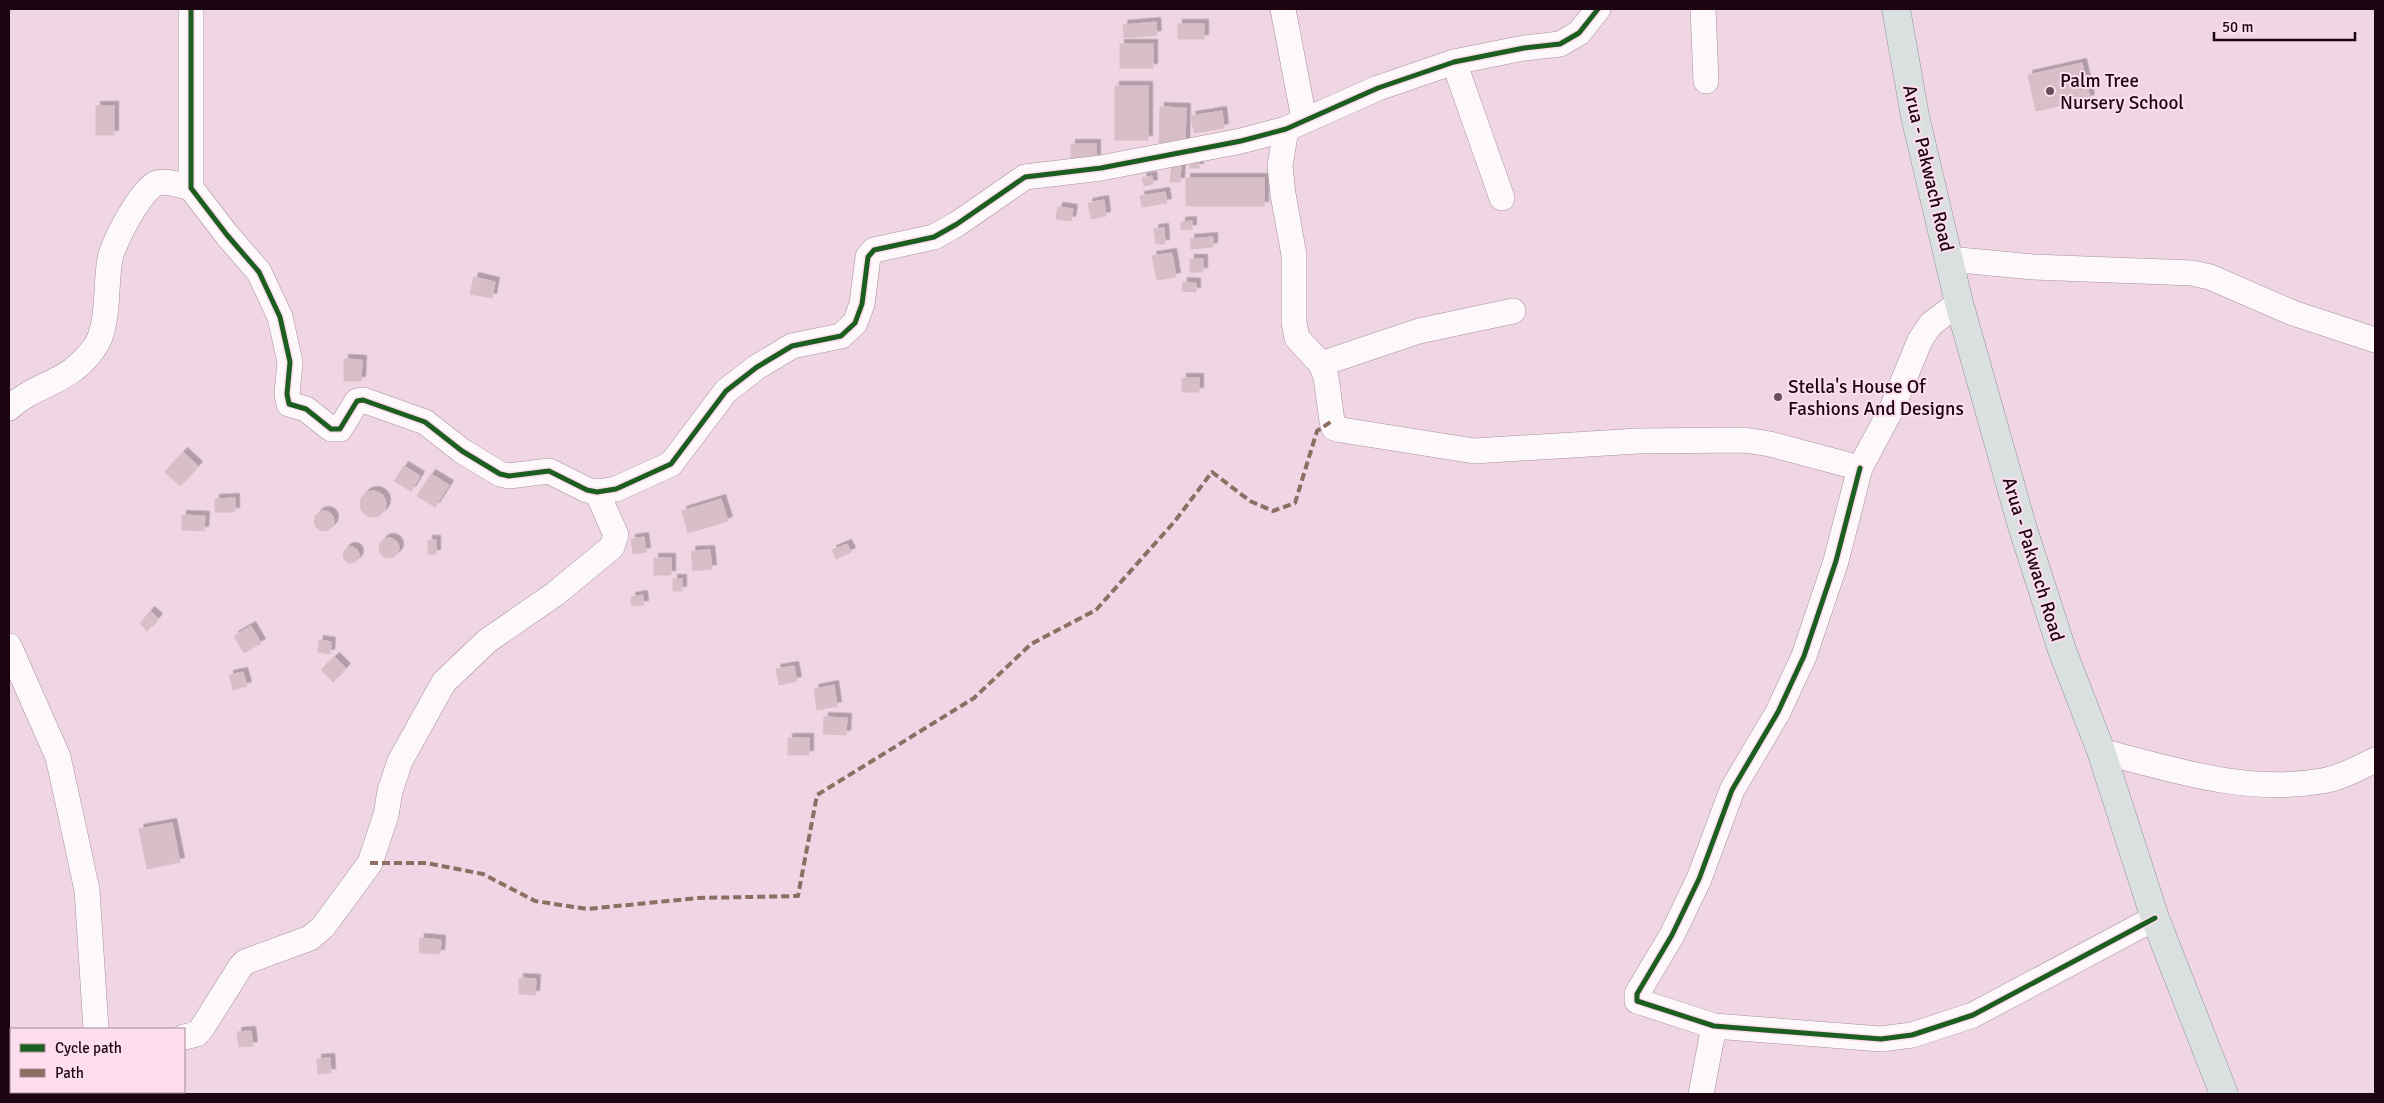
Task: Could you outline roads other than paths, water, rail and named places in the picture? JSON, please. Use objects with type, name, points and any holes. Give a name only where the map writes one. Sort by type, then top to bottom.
[{"type":"main road","name":"Arua - Pakwach Road","points":[[1896,9],[1915,116],[1959,303],[2009,480],[2059,641],[2101,751],[2155,918],[2224,1094]]},
{"type":"street","points":[[191,9],[191,188],[227,235],[260,272],[280,317],[290,362],[287,394],[289,404],[306,409],[331,429],[336,430],[340,429],[357,401],[363,400],[425,422],[462,451],[500,474],[509,476],[549,471],[582,489],[597,492],[616,489],[672,464],[726,391],[772,357],[792,346],[841,336],[855,323],[862,304],[868,257],[874,250],[883,246],[934,237],[1025,176],[1101,168],[1241,141],[1295,124],[1378,88],[1454,62],[1524,48],[1560,44],[1579,33],[1598,9]]},
{"type":"street","points":[[1283,9],[1295,124],[1280,166],[1294,255],[1294,322],[1297,338],[1321,364],[1326,377],[1329,410],[1334,428],[1474,451],[1638,440],[1745,440],[1770,444],[1860,468]]},
{"type":"street","points":[[1703,9],[1706,81]]},
{"type":"street","points":[[1454,62],[1502,198]]},
{"type":"street","points":[[9,408],[22,396],[64,378],[80,366],[96,346],[102,325],[110,257],[134,209],[152,185],[160,182],[191,188]]},
{"type":"street","points":[[1949,259],[2033,268],[2192,273],[2210,277],[2293,313],[2375,340]]},
{"type":"street","points":[[1959,303],[1931,324],[1920,340],[1893,406],[1860,468],[1836,561],[1804,656],[1778,712],[1732,790],[1699,879],[1672,935],[1637,994],[1637,1001],[1714,1026],[1881,1039],[1912,1035],[1973,1015],[2155,918]]},
{"type":"street","points":[[1321,364],[1420,331],[1513,311]]},
{"type":"street","points":[[185,1037],[197,1034],[202,1028],[237,971],[245,962],[310,938],[324,926],[370,863],[386,815],[390,791],[400,761],[444,682],[487,641],[555,594],[612,547],[616,535],[597,492]]},
{"type":"street","points":[[9,646],[58,757],[87,890],[92,939],[92,984],[96,1028]]},
{"type":"street","points":[[2101,751],[2220,781],[2256,785],[2324,781],[2346,774],[2375,760]]},
{"type":"street","points":[[1701,1094],[1714,1026]]},
{"type":"place","name":"Palm Tree Nursery School","points":[[2050,91]]},
{"type":"place","name":"Stella's House Of Fashions And Designs","points":[[1778,397]]}]
